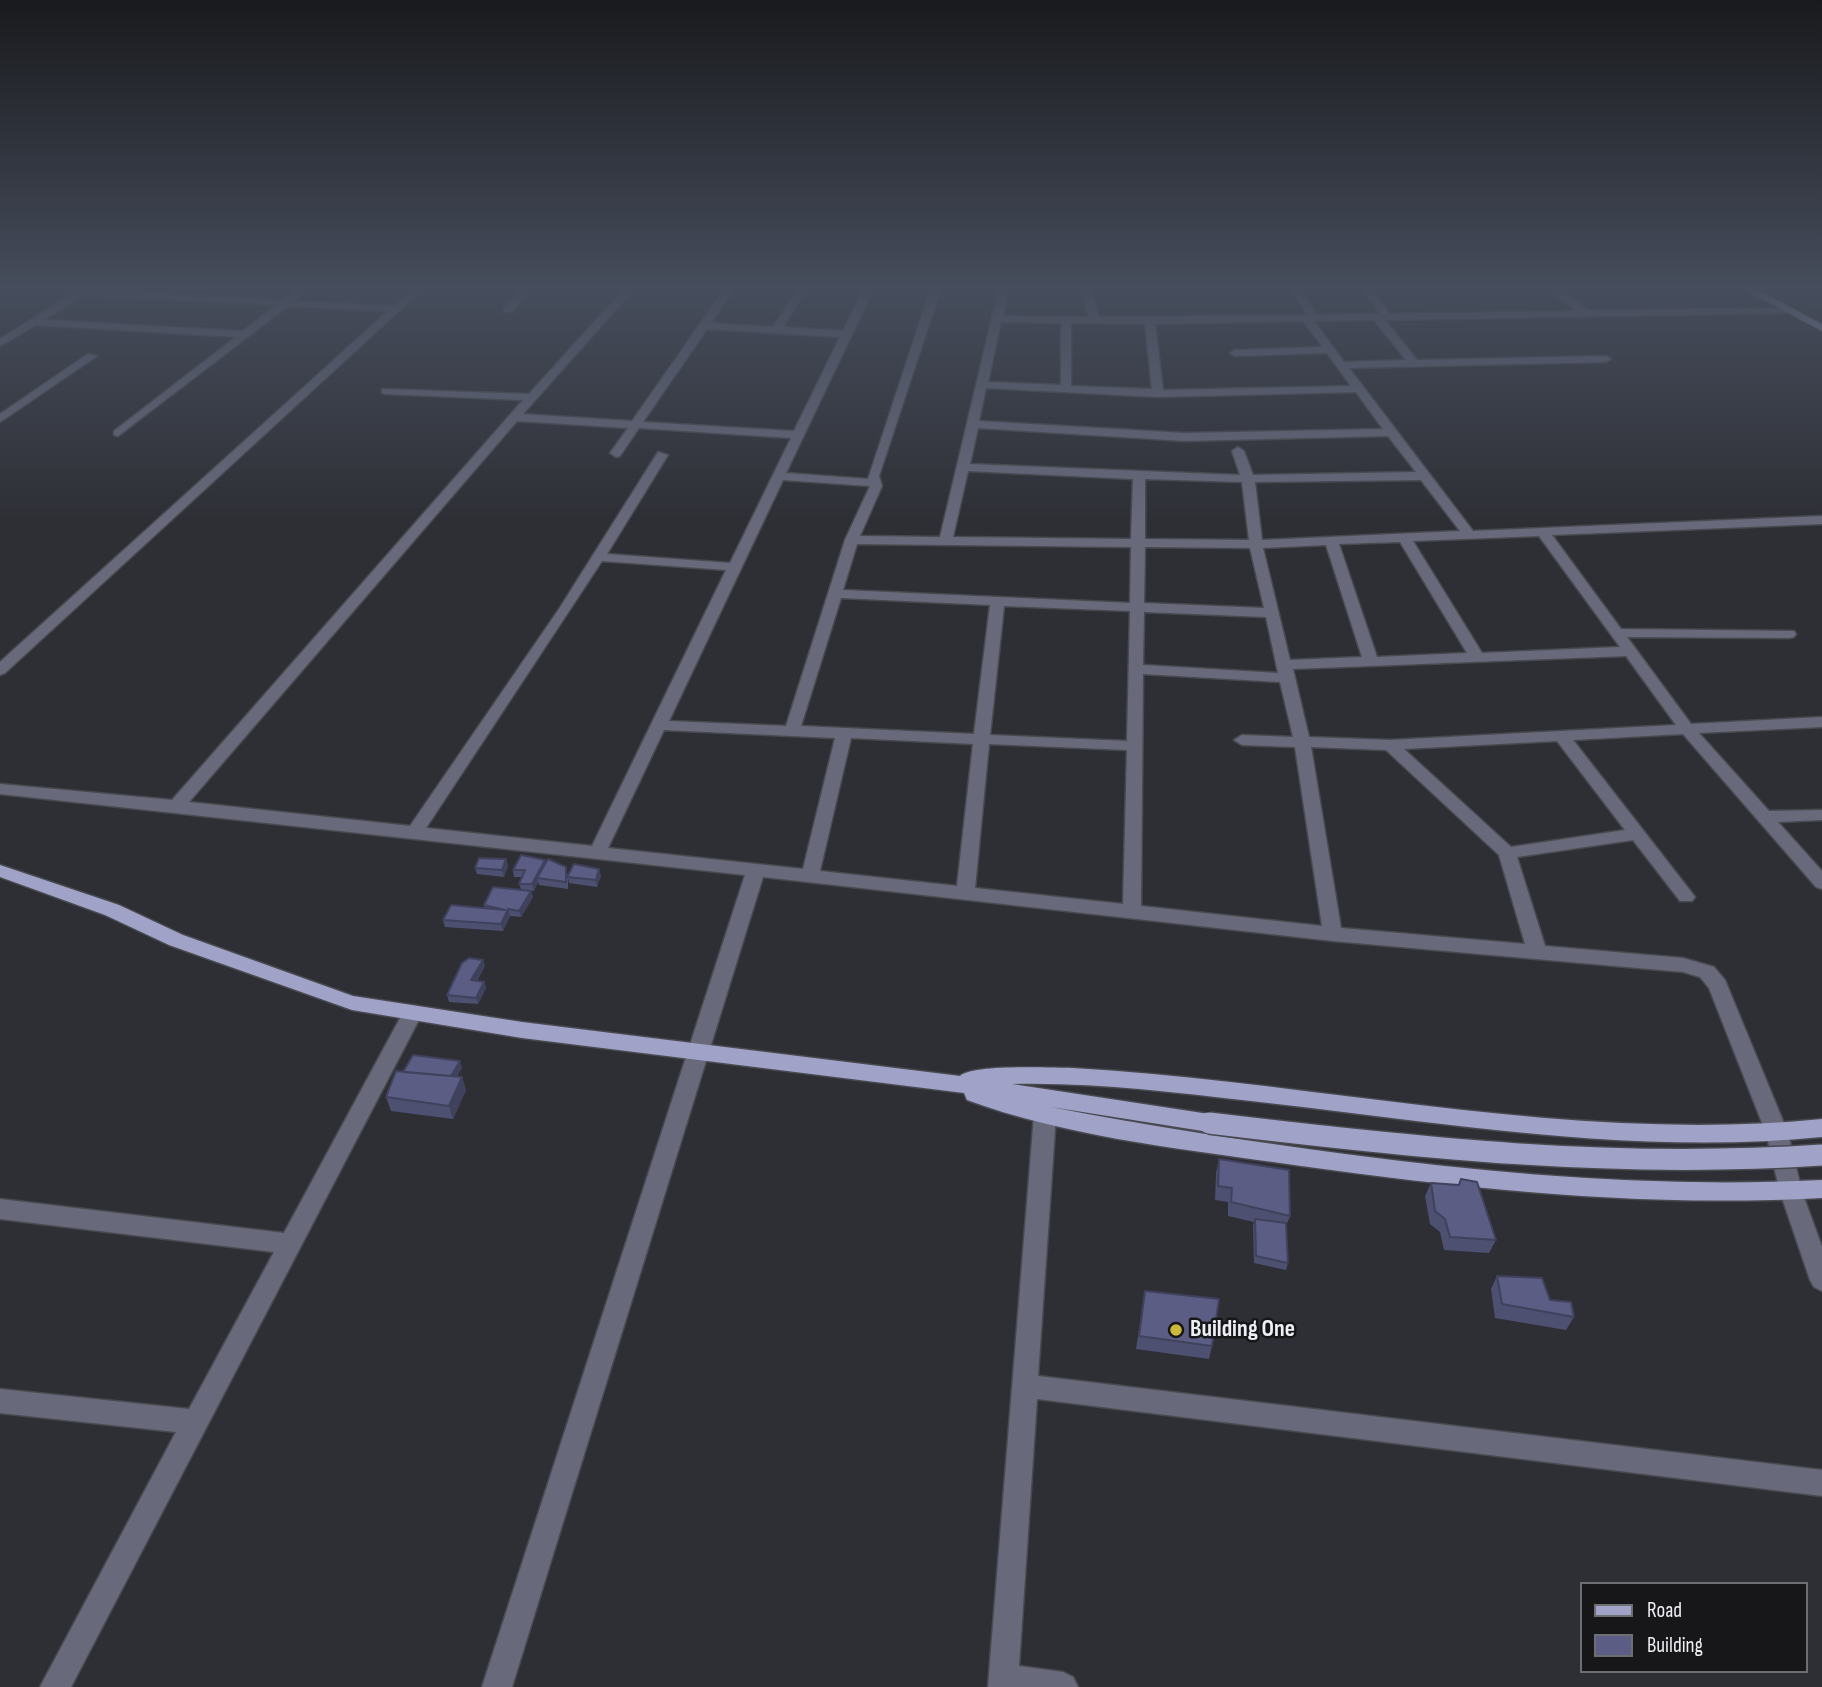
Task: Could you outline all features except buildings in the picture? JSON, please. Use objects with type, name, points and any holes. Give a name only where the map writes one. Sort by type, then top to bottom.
[{"type":"main road","points":[[0,871],[111,910],[176,940],[314,992],[352,1003],[412,1014],[945,1082],[1209,1123],[1499,1154],[1615,1161],[1758,1161],[1822,1156]]},
{"type":"main road","points":[[945,1082],[1014,1074],[1097,1076],[1505,1121],[1640,1132],[1777,1133],[1822,1128]]},
{"type":"main road","points":[[945,1082],[998,1103],[1045,1115],[1222,1146],[1354,1165],[1519,1183],[1666,1192],[1791,1192],[1822,1189]]},
{"type":"street","points":[[0,419],[76,367]]},
{"type":"street","points":[[118,433],[204,367]]},
{"type":"street","points":[[0,670],[334,367]]},
{"type":"street","points":[[176,806],[560,367]]},
{"type":"street","points":[[616,453],[677,367]]},
{"type":"street","points":[[597,853],[831,367]]},
{"type":"street","points":[[792,731],[852,540],[876,483],[873,476],[910,367]]},
{"type":"street","points":[[946,541],[986,367]]},
{"type":"street","points":[[1066,367],[1066,389]]},
{"type":"street","points":[[1155,367],[1158,394]]},
{"type":"street","points":[[1342,367],[1470,536]]},
{"type":"street","points":[[982,385],[1158,394],[1359,389]]},
{"type":"street","points":[[386,391],[533,397]]},
{"type":"street","points":[[514,417],[799,435]]},
{"type":"street","points":[[973,424],[1185,437],[1392,432]]},
{"type":"street","points":[[1238,451],[1248,479],[1256,544],[1302,742],[1334,934]]},
{"type":"street","points":[[414,833],[566,609],[662,455]]},
{"type":"street","points":[[964,467],[1139,477],[1248,479],[1425,476]]},
{"type":"street","points":[[778,477],[876,483]]},
{"type":"street","points":[[1132,913],[1139,477]]},
{"type":"street","points":[[852,540],[1256,544],[1822,520]]},
{"type":"street","points":[[1544,533],[1686,728],[1822,883]]},
{"type":"street","points":[[1405,539],[1477,657]]},
{"type":"street","points":[[1332,542],[1371,662]]},
{"type":"street","points":[[598,557],[735,567]]},
{"type":"street","points":[[835,594],[1272,613]]},
{"type":"street","points":[[965,893],[997,601]]},
{"type":"street","points":[[1617,633],[1789,634]]},
{"type":"street","points":[[1136,669],[1286,672],[1371,662],[1630,651]]},
{"type":"street","points":[[1241,740],[1390,745],[1822,722]]},
{"type":"street","points":[[659,725],[1135,746]]},
{"type":"street","points":[[810,876],[844,734]]},
{"type":"street","points":[[1562,737],[1686,897]]},
{"type":"street","points":[[1390,745],[1507,853],[1537,952]]},
{"type":"street","points":[[0,789],[176,806],[1132,913],[1683,965],[1707,972],[1718,985],[1777,1133],[1791,1192],[1822,1280]]},
{"type":"street","points":[[1764,817],[1822,815]]},
{"type":"street","points":[[1507,853],[1637,834]]},
{"type":"street","points":[[497,1687],[756,870]]},
{"type":"street","points":[[55,1687],[412,1014]]},
{"type":"street","points":[[1045,1115],[1003,1683],[1063,1687]]},
{"type":"street","points":[[0,1209],[290,1244]]},
{"type":"street","points":[[1025,1386],[1822,1483]]},
{"type":"street","points":[[0,1401],[195,1422]]},
{"type":"place","name":"Building One","points":[[1176,1330]]}]
